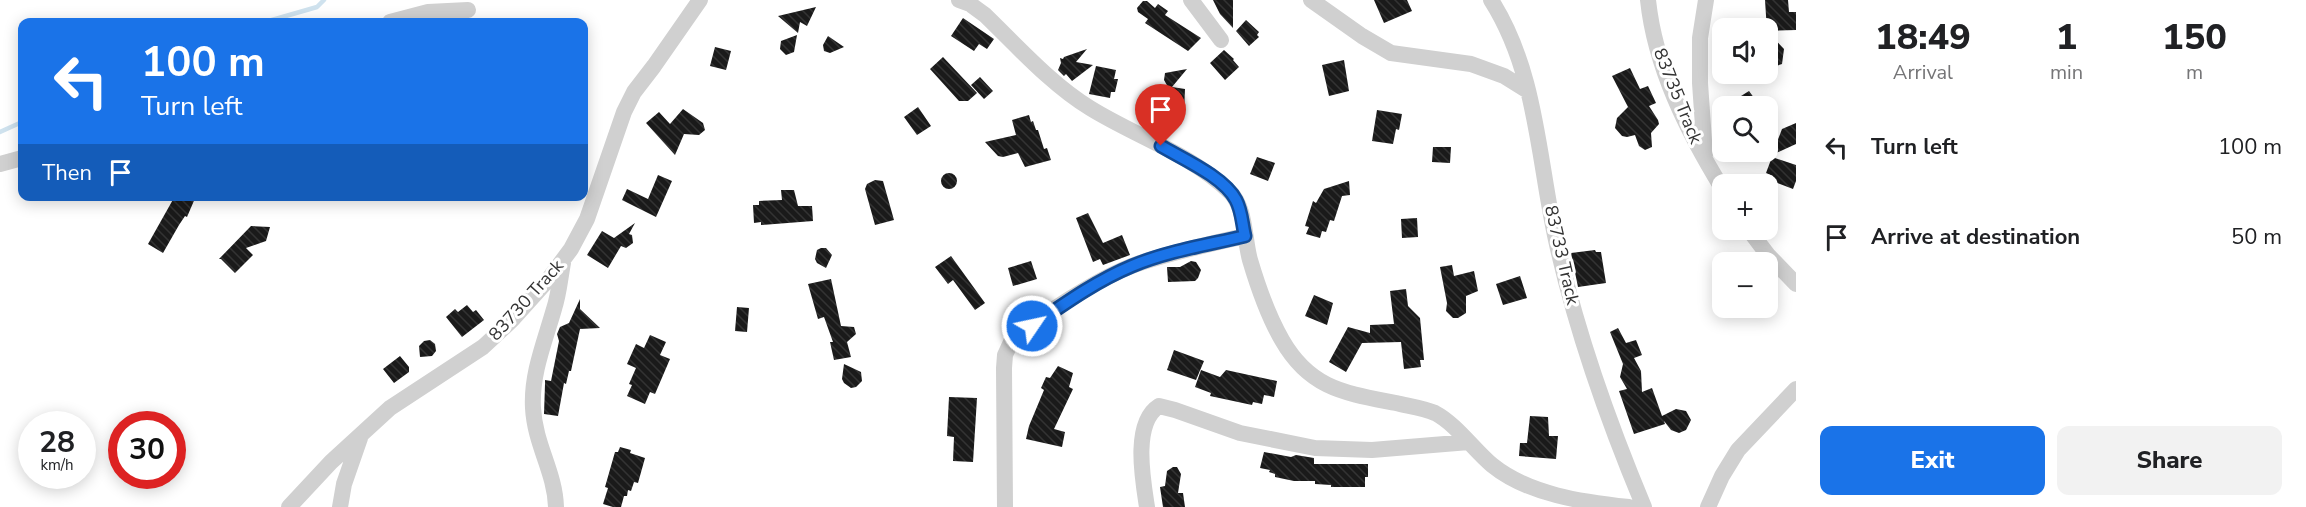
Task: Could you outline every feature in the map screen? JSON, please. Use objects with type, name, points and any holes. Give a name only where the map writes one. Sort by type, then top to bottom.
[{"type":"street","name":"83730 Track","points":[[289,507],[390,408],[483,347],[512,320],[548,280],[587,219],[624,112],[634,92],[700,0]]},
{"type":"street","points":[[959,0],[970,4],[985,15],[1075,98],[1105,117],[1197,166],[1219,182],[1237,201],[1251,261],[1274,324],[1292,355],[1312,377],[1322,384],[1339,390],[1434,413],[1469,442],[1489,463],[1515,481],[1564,496],[1629,507]]},
{"type":"street","points":[[1191,0],[1221,40]]},
{"type":"street","points":[[1311,0],[1362,36],[1392,53],[1471,64],[1503,76],[1528,91]]},
{"type":"street","name":"83733 Track","points":[[1491,0],[1511,38],[1525,74],[1563,271],[1606,412],[1644,507]]},
{"type":"street","name":"83735 Track","points":[[1648,0],[1655,40],[1666,74],[1683,117],[1714,174]]},
{"type":"street","points":[[1706,0],[1700,38],[1700,82],[1706,161]]},
{"type":"street","points":[[405,18],[428,12],[468,10]]},
{"type":"street","points":[[0,164],[18,159]]},
{"type":"street","points":[[1005,507],[1004,368],[1005,355],[1011,342],[1091,286],[1127,268],[1178,251],[1245,236]]},
{"type":"street","points":[[1757,240],[1796,284]]},
{"type":"street","points":[[556,507],[554,482],[539,444],[532,396],[536,371],[555,305],[564,258]]},
{"type":"street","points":[[1708,507],[1722,476],[1738,450],[1796,389]]},
{"type":"street","points":[[1147,507],[1142,470],[1143,436],[1150,416],[1159,406],[1240,433],[1315,448],[1372,450],[1469,442]]},
{"type":"street","points":[[340,507],[361,434]]},
{"type":"building","points":[[1213,0],[1233,0],[1233,28],[1220,14]]},
{"type":"building","points":[[1374,0],[1407,0],[1412,11],[1384,23]]},
{"type":"building","points":[[1765,0],[1788,0],[1789,12],[1796,12],[1796,30],[1778,31],[1778,18],[1766,18]]},
{"type":"building","points":[[1143,1],[1147,1],[1155,8],[1158,4],[1168,11],[1165,15],[1201,38],[1188,51],[1145,23],[1148,19],[1138,12],[1137,8]]},
{"type":"building","points":[[816,7],[807,26],[800,22],[798,33],[778,16]]},
{"type":"building","points":[[963,18],[994,39],[987,49],[979,44],[974,51],[951,36]]},
{"type":"building","points":[[1246,20],[1259,32],[1257,35],[1259,37],[1249,46],[1236,31]]},
{"type":"building","points":[[797,35],[794,52],[786,55],[780,49],[781,41]]},
{"type":"building","points":[[828,36],[844,47],[830,53],[824,51],[823,45]]},
{"type":"building","points":[[1778,43],[1784,49],[1782,64],[1778,65]]},
{"type":"building","points":[[715,47],[731,51],[726,70],[710,66]]},
{"type":"building","points":[[1087,49],[1076,62],[1093,65],[1072,81],[1058,70],[1061,63],[1060,58],[1063,59]]},
{"type":"building","points":[[1224,50],[1239,67],[1225,80],[1210,63]]},
{"type":"building","points":[[943,57],[977,93],[968,101],[959,101],[930,69]]},
{"type":"building","points":[[1344,60],[1349,91],[1329,96],[1322,65]]},
{"type":"building","points":[[1096,66],[1116,70],[1114,79],[1118,79],[1115,92],[1111,92],[1110,98],[1089,94]]},
{"type":"building","points":[[1630,68],[1640,89],[1648,86],[1656,103],[1649,106],[1659,124],[1651,133],[1652,147],[1645,150],[1639,146],[1635,135],[1622,136],[1615,128],[1617,118],[1628,107],[1612,76]]},
{"type":"building","points":[[1187,69],[1172,87],[1185,89],[1184,112],[1165,109],[1168,87],[1164,80],[1165,73]]},
{"type":"building","points":[[980,77],[993,91],[984,99],[971,85]]},
{"type":"building","points":[[1749,91],[1753,96],[1741,96]]},
{"type":"building","points":[[918,107],[931,126],[917,135],[904,117]]},
{"type":"building","points":[[683,109],[703,123],[705,130],[699,135],[684,134],[675,155],[646,123],[659,112],[670,124]]},
{"type":"building","points":[[1377,110],[1402,114],[1393,144],[1372,141]]},
{"type":"building","points":[[1029,115],[1051,160],[1025,167],[1018,153],[998,156],[985,142],[1016,135],[1012,120]]},
{"type":"building","points":[[1796,123],[1796,144],[1778,152],[1778,139],[1782,129]]},
{"type":"building","points":[[1433,147],[1451,147],[1450,163],[1432,162]]},
{"type":"building","points":[[1257,157],[1275,163],[1268,181],[1250,174]]},
{"type":"building","points":[[1778,159],[1796,165],[1796,181],[1793,189],[1778,183],[1778,174],[1766,173],[1770,162],[1778,162]]},
{"type":"building","points":[[946,173],[952,173],[957,181],[955,187],[946,189],[941,184],[941,178]]},
{"type":"building","points":[[658,175],[672,181],[656,217],[622,200],[627,189],[648,199]]},
{"type":"building","points":[[875,180],[883,181],[894,220],[875,225],[865,189],[867,184]]},
{"type":"building","points":[[1349,181],[1350,195],[1342,196],[1334,221],[1330,220],[1326,232],[1322,231],[1320,238],[1306,234],[1309,227],[1305,226],[1313,201],[1316,203],[1324,189]]},
{"type":"building","points":[[781,190],[794,190],[798,206],[812,206],[813,221],[761,225],[761,222],[754,223],[753,205],[759,205],[759,201],[782,200]]},
{"type":"building","points":[[172,201],[194,201],[187,217],[185,216],[179,225],[163,253],[148,244]]},
{"type":"building","points":[[1088,213],[1103,243],[1122,235],[1130,255],[1103,265],[1100,259],[1093,262],[1076,218]]},
{"type":"building","points":[[1417,218],[1418,237],[1402,238],[1401,219]]},
{"type":"building","points":[[635,223],[629,234],[632,235],[633,243],[626,248],[621,246],[608,268],[587,255],[602,231],[614,238]]},
{"type":"building","points":[[251,226],[270,227],[266,241],[246,248],[253,255],[235,273],[219,259]]},
{"type":"building","points":[[826,248],[832,255],[826,268],[817,263],[815,259],[817,250]]},
{"type":"building","points":[[1595,250],[1601,252],[1606,283],[1578,287],[1571,253]]},
{"type":"building","points":[[951,256],[985,303],[975,310],[953,280],[948,284],[935,267]]},
{"type":"building","points":[[1031,261],[1037,279],[1013,286],[1008,268]]},
{"type":"building","points":[[1191,261],[1196,262],[1201,270],[1195,281],[1168,282],[1167,267],[1180,267]]},
{"type":"building","points":[[1452,265],[1454,276],[1474,271],[1478,291],[1466,296],[1466,313],[1458,318],[1453,318],[1446,311],[1447,303],[1440,267]]},
{"type":"building","points":[[1520,276],[1527,298],[1503,305],[1496,284]]},
{"type":"building","points":[[831,279],[841,326],[854,327],[856,334],[847,342],[851,357],[834,360],[830,342],[833,342],[824,317],[818,319],[808,284]]},
{"type":"building","points":[[1406,289],[1408,306],[1420,318],[1424,360],[1420,360],[1421,367],[1404,369],[1401,342],[1362,343],[1346,372],[1329,362],[1348,327],[1370,333],[1370,325],[1394,324],[1390,291]]},
{"type":"building","points":[[1314,295],[1333,303],[1327,325],[1305,316]]},
{"type":"building","points":[[580,299],[580,309],[600,328],[580,329],[571,371],[569,371],[566,384],[564,383],[558,416],[544,414],[545,380],[551,381],[559,341],[557,334],[560,327],[569,323]]},
{"type":"building","points":[[467,305],[473,312],[476,310],[484,320],[462,337],[446,317],[455,309],[458,312]]},
{"type":"building","points":[[737,307],[749,308],[747,332],[735,331]]},
{"type":"building","points":[[1618,328],[1626,343],[1636,340],[1642,355],[1634,358],[1641,371],[1642,392],[1652,388],[1662,416],[1676,409],[1686,411],[1691,420],[1686,430],[1679,433],[1671,430],[1664,421],[1665,424],[1634,434],[1619,391],[1627,389],[1620,377],[1623,364],[1610,332]]},
{"type":"building","points":[[650,335],[666,342],[660,355],[670,359],[655,394],[650,392],[645,404],[627,396],[636,368],[627,364],[636,344],[644,348]]},
{"type":"building","points":[[430,340],[435,344],[436,351],[432,356],[420,357],[419,346],[424,341]]},
{"type":"building","points":[[1174,350],[1204,361],[1196,380],[1167,370]]},
{"type":"building","points":[[400,356],[409,367],[409,372],[394,383],[383,369]]},
{"type":"building","points":[[844,364],[861,372],[862,381],[856,387],[851,388],[844,383],[842,379]]},
{"type":"building","points":[[1058,366],[1073,373],[1069,387],[1073,389],[1054,429],[1065,432],[1062,447],[1026,439],[1044,390],[1041,388],[1046,377],[1050,378]]},
{"type":"building","points":[[1201,370],[1220,377],[1226,370],[1277,381],[1274,397],[1264,395],[1262,404],[1253,402],[1252,405],[1210,396],[1211,393],[1195,387]]},
{"type":"building","points":[[949,397],[977,398],[973,462],[953,461],[954,437],[947,436]]},
{"type":"building","points":[[1530,416],[1548,417],[1549,436],[1558,436],[1556,459],[1519,456],[1520,443],[1527,443]]},
{"type":"building","points":[[620,447],[645,458],[638,483],[634,482],[631,491],[628,490],[621,507],[613,507],[603,504],[608,488],[605,487],[615,452],[618,452]]},
{"type":"building","points":[[1264,452],[1314,458],[1314,464],[1368,464],[1368,477],[1365,477],[1365,487],[1331,487],[1331,485],[1315,484],[1315,481],[1294,481],[1275,477],[1275,474],[1269,472],[1270,470],[1260,468]]},
{"type":"building","points":[[1177,467],[1181,474],[1178,493],[1183,493],[1185,507],[1163,507],[1160,487],[1165,486],[1167,471]]},
{"type":"waterway","points":[[279,18],[317,7],[324,0]]},
{"type":"waterway","points":[[0,132],[18,124]]},
{"type":"route","points":[[1032,326],[1091,286],[1134,265],[1178,251],[1245,236],[1241,213],[1232,194],[1197,166],[1161,146]]}]
